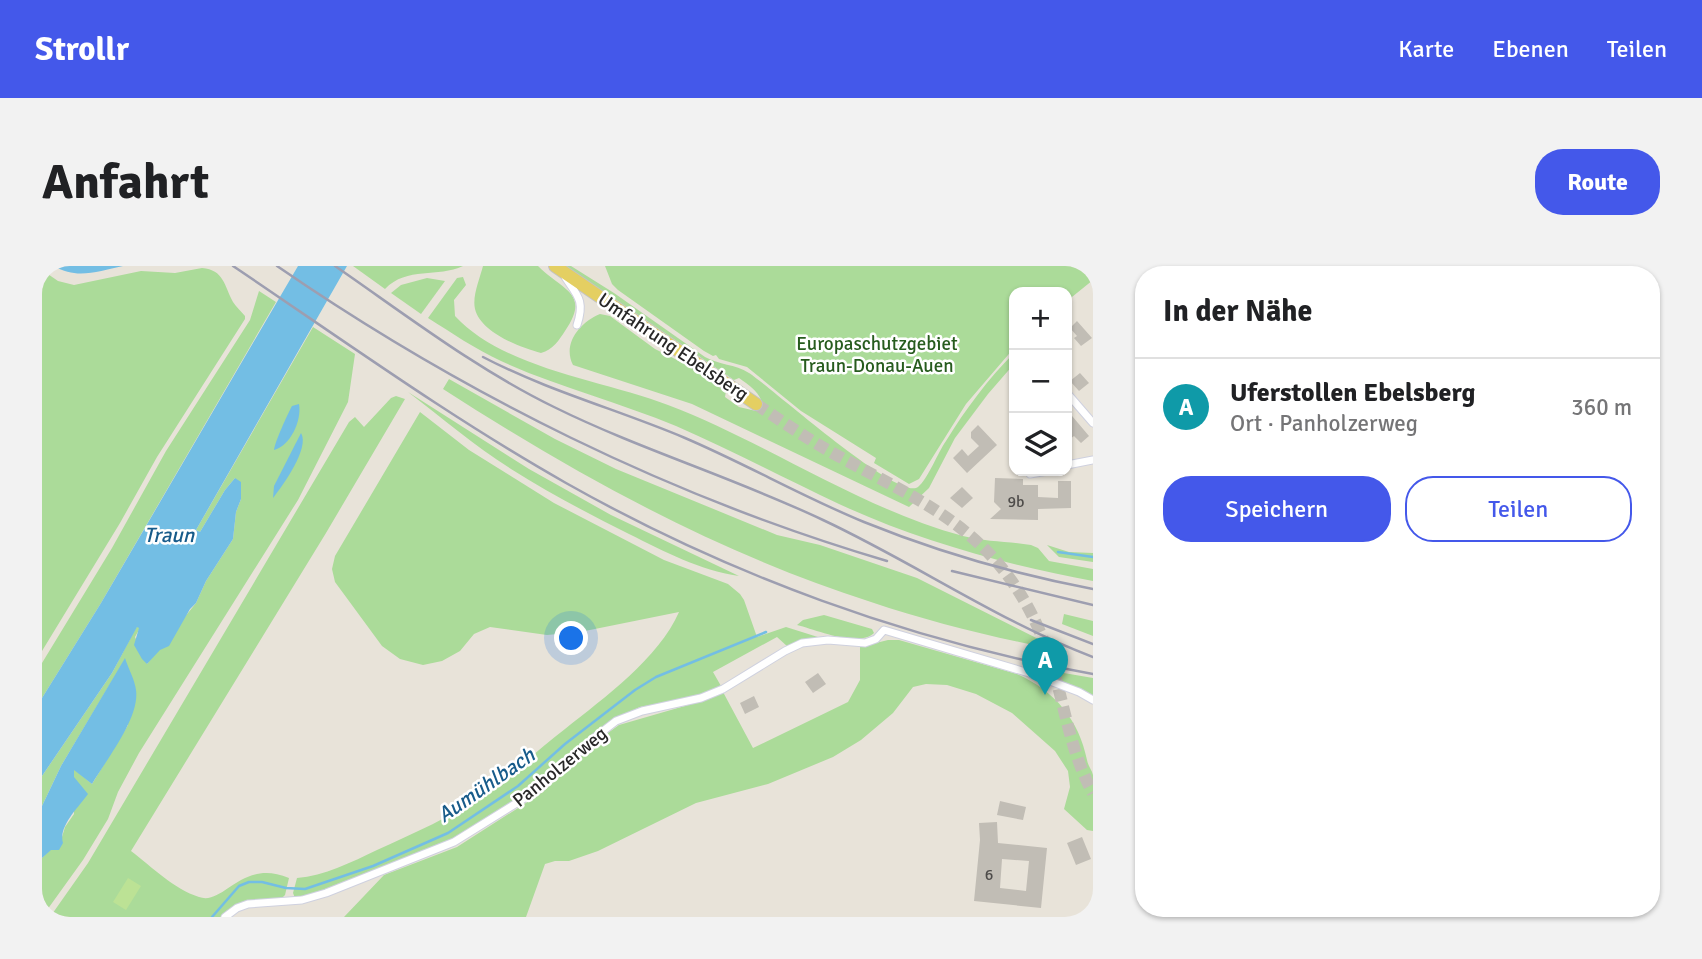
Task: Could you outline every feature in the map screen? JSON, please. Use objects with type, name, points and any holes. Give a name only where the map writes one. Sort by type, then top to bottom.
[{"type":"main road","name":"Umfahrung Ebelsberg","points":[[558,268],[756,404]]},
{"type":"street","points":[[558,268],[580,299],[581,315],[578,325]]},
{"type":"street","points":[[1072,399],[1093,423]]},
{"type":"street","points":[[1072,464],[1093,460]]},
{"type":"street","name":"Panholzerweg","points":[[225,917],[248,904],[302,900],[326,893],[454,842],[539,789],[594,737],[616,721],[642,711],[701,698],[723,689],[802,643],[828,640],[865,643],[876,639],[884,630],[1029,673],[1093,700]]},
{"type":"green space","points":[[353,266],[463,266],[403,277],[385,289]]},
{"type":"green space","points":[[483,266],[538,266],[571,294],[575,308],[572,318],[552,347],[541,353],[512,343],[493,332],[479,318],[474,304]]},
{"type":"green space","points":[[566,266],[571,266],[614,293],[705,357],[749,373],[862,461],[906,487],[918,487],[922,483],[969,406],[1009,358],[1009,370],[955,438],[929,488],[909,507],[692,404],[573,365],[570,357],[571,342],[586,322],[600,314],[610,316],[655,349],[691,367],[726,391],[725,397],[739,407],[756,411],[763,406],[757,393],[739,378],[734,380]]},
{"type":"green space","name":"Europaschutzgebiet Traun-Donau-Auen","points":[[605,266],[1093,266],[1093,280],[1072,297],[1072,287],[1009,287],[1009,354],[966,404],[919,479],[909,484],[874,463],[876,458],[801,411],[747,367],[719,359],[716,355],[704,351],[612,284]]},
{"type":"green space","points":[[202,268],[219,275],[245,319],[157,457],[42,651],[42,270],[58,281],[74,285],[141,271],[175,273]]},
{"type":"green space","points":[[463,277],[466,285],[454,300],[455,316],[500,349],[555,371],[642,396],[705,420],[850,492],[925,524],[971,538],[1031,545],[1038,548],[1049,561],[1093,569],[1093,581],[996,559],[900,529],[839,504],[676,426],[501,361],[428,318],[457,278]]},
{"type":"green space","points":[[427,278],[445,281],[421,314],[391,293],[401,285]]},
{"type":"green space","points":[[259,291],[276,302],[101,603],[42,698],[42,663],[112,548],[166,451],[250,320]]},
{"type":"green space","points":[[313,327],[355,354],[348,402],[298,500],[139,753],[118,792],[108,819],[83,860],[42,917],[42,858],[62,837],[74,814],[74,769],[92,784],[128,725],[125,659],[61,766],[42,806],[42,776],[112,673],[137,626],[140,628],[135,637],[147,664],[196,603],[206,581],[233,539],[236,512],[241,499],[235,478],[200,532],[196,530]]},
{"type":"green space","points":[[449,379],[555,439],[616,469],[777,535],[820,545],[917,578],[1062,651],[918,617],[871,602],[758,560],[703,536],[544,452],[493,421],[443,389]]},
{"type":"green space","points":[[408,392],[529,469],[611,515],[739,576],[696,565],[669,554],[554,495],[498,460]]},
{"type":"green space","points":[[396,396],[405,399],[131,851],[172,883],[199,897],[208,898],[246,878],[272,873],[289,878],[285,895],[281,899],[247,902],[222,917],[50,917],[88,863],[349,422],[355,417],[364,427]]},
{"type":"green space","points":[[420,412],[469,450],[554,503],[664,560],[728,584],[744,600],[757,637],[786,627],[821,638],[788,647],[777,637],[713,672],[721,686],[700,696],[640,707],[614,719],[591,735],[537,787],[453,839],[325,891],[295,898],[293,893],[297,878],[338,868],[419,831],[459,810],[495,785],[629,676],[658,645],[679,612],[580,632],[547,635],[490,627],[474,634],[460,651],[442,661],[423,665],[400,659],[382,646],[335,582],[332,569],[335,556]]},
{"type":"green space","points":[[1047,545],[1069,552],[1093,553],[1093,562],[1059,557]]},
{"type":"green space","points":[[1064,614],[1093,621],[1093,636],[1062,624]]},
{"type":"green space","points":[[824,615],[872,629],[874,633],[858,639],[848,638],[797,625],[803,620]]},
{"type":"green space","points":[[899,640],[1017,674],[1054,698],[1078,732],[1092,773],[1093,831],[1087,830],[1064,809],[1070,787],[1068,771],[1055,751],[1012,713],[976,694],[947,685],[926,684],[913,687],[893,713],[861,740],[833,757],[768,784],[696,803],[598,851],[569,861],[545,864],[526,917],[344,917],[384,875],[457,847],[543,792],[598,740],[619,725],[702,701],[723,692],[753,748],[848,702],[860,680],[860,647]]},
{"type":"green space","points":[[1029,667],[1093,678],[1093,696],[1044,675]]},
{"type":"green space","points":[[128,878],[141,886],[126,910],[113,902]]},
{"type":"water","points":[[54,266],[123,266],[96,272],[71,273]]},
{"type":"water","name":"Traun","points":[[298,266],[347,266],[196,530],[200,532],[235,478],[241,482],[241,499],[236,512],[233,539],[169,646],[160,650],[147,664],[134,645],[139,628],[137,627],[112,673],[42,776],[42,698],[101,603]]},
{"type":"water","points":[[299,404],[299,418],[294,432],[285,444],[274,450],[292,406]]},
{"type":"water","points":[[301,433],[303,440],[299,457],[273,498],[274,486]]},
{"type":"water","points":[[125,658],[136,690],[136,701],[128,726],[92,784],[74,770],[74,777],[88,794],[66,823],[63,843],[59,850],[51,850],[42,858],[42,806],[61,766]]},
{"type":"building","points":[[1077,321],[1092,338],[1081,346],[1074,338],[1077,336],[1072,326]]},
{"type":"building","points":[[1080,373],[1089,383],[1079,391],[1072,379]]},
{"type":"building","points":[[1072,416],[1089,436],[1081,443],[1074,436],[1072,438]]},
{"type":"building","points":[[978,425],[997,445],[967,473],[953,458],[962,449],[968,456],[979,446],[971,438],[971,432]]},
{"type":"building","points":[[995,478],[1023,479],[1023,485],[1038,485],[1038,497],[1058,498],[1058,481],[1071,481],[1071,508],[1038,509],[1038,520],[990,519],[1001,509],[994,502]]},
{"type":"building","points":[[962,487],[973,498],[962,508],[950,498]]},
{"type":"building","points":[[818,673],[826,684],[813,693],[805,682]]},
{"type":"building","points":[[754,696],[759,707],[745,714],[740,703]]},
{"type":"building","points":[[1000,801],[1026,807],[1023,820],[997,815]]},
{"type":"building","points":[[997,822],[998,843],[1047,848],[1041,908],[974,901],[979,823]],"holes":[[[1002,859],[1029,861],[1026,891],[1000,888]]]},
{"type":"building","points":[[1082,837],[1091,859],[1076,865],[1067,843]]},
{"type":"waterway","name":"Aumühlbach","points":[[1058,552],[1093,557]]},
{"type":"waterway","name":"Aumühlbach","points":[[212,917],[239,886],[249,882],[305,889],[373,866],[448,833],[518,786],[565,744],[635,690],[656,677],[766,632]]},
{"type":"tunnel","points":[[756,404],[820,445],[932,508],[982,546],[1003,570],[1023,598],[1040,632],[1054,672],[1076,754],[1093,793]]},
{"type":"railway","points":[[233,266],[398,378],[523,458],[691,547],[822,601],[888,623],[1024,660],[1093,674]]},
{"type":"railway","points":[[277,266],[420,357],[570,438],[726,506],[887,561]]},
{"type":"railway","points":[[335,266],[469,359],[554,407],[823,520],[990,609],[1093,657]]},
{"type":"railway","points":[[483,357],[533,380],[685,438],[841,512],[892,533],[977,561],[1093,589]]},
{"type":"railway","points":[[952,571],[1093,605]]},
{"type":"railway","points":[[1031,620],[1093,644]]},
{"type":"place","name":"Uferstollen Ebelsberg","points":[[1045,695]]}]
